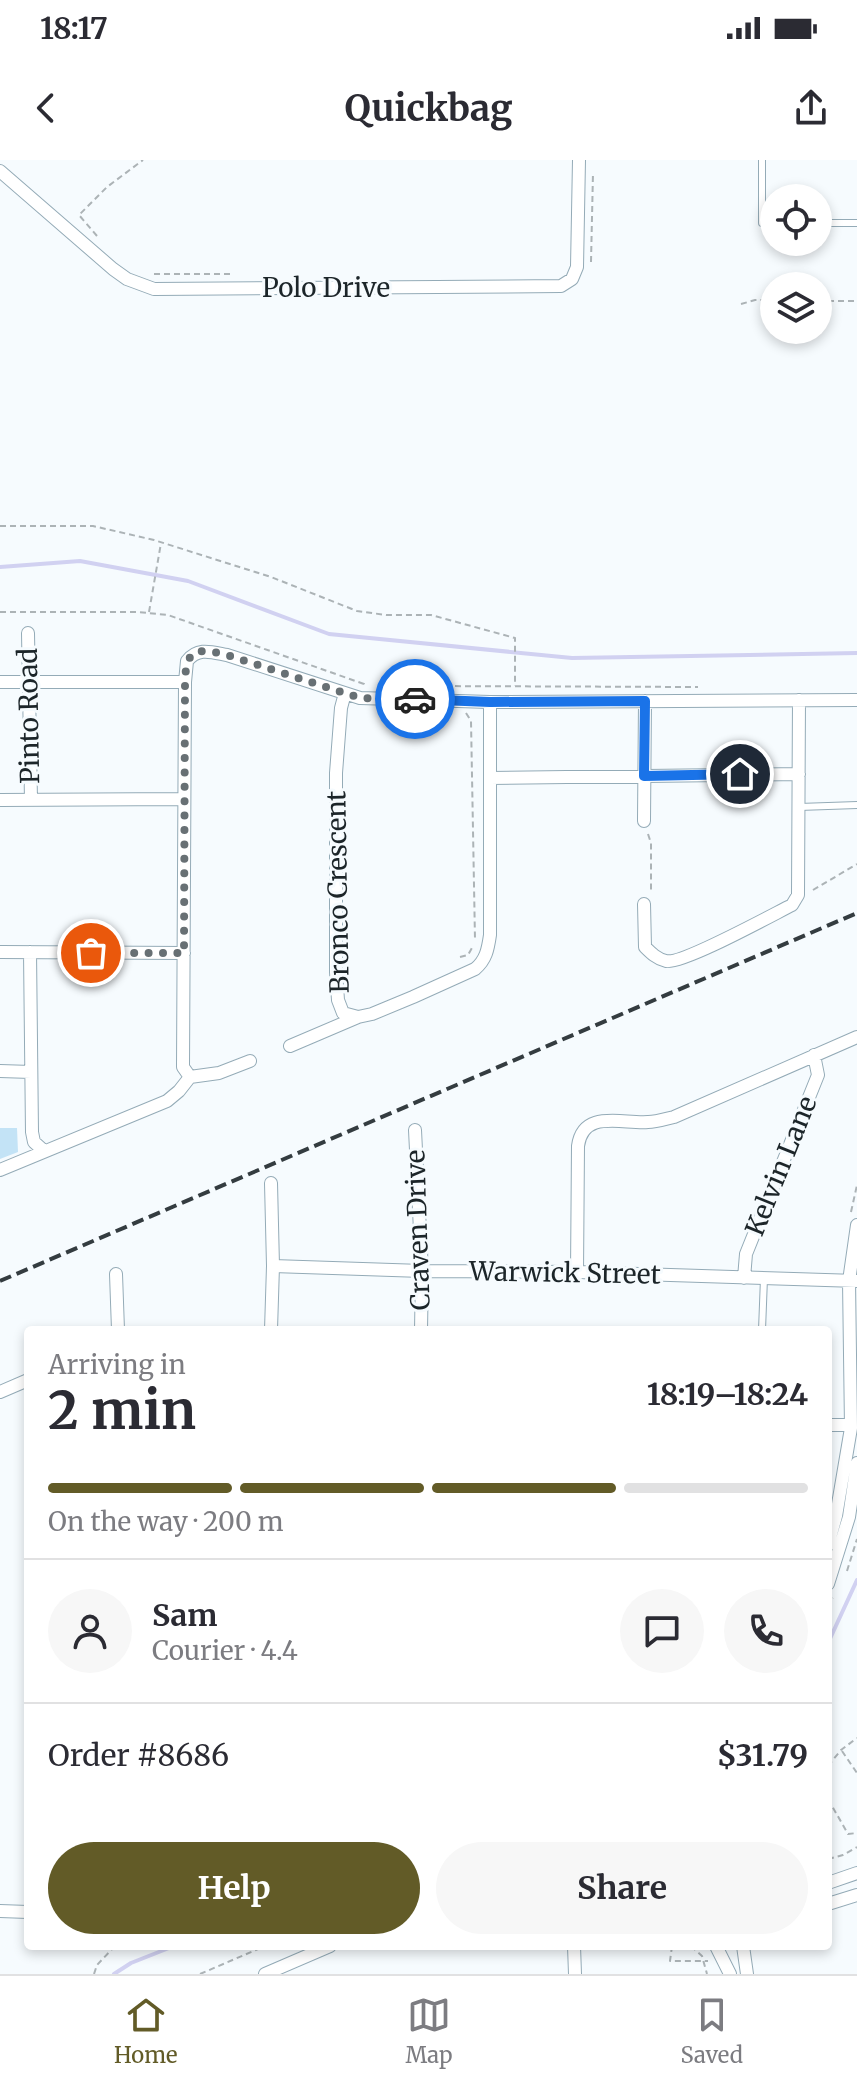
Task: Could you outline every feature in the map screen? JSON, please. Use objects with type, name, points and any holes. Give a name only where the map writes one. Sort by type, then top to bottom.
[{"type":"street","points":[[578,262],[579,160]]},
{"type":"street","name":"Polo Drive","points":[[0,171],[113,269],[127,279],[154,289],[561,286],[572,279],[578,262]]},
{"type":"street","name":"Pinto Road","points":[[28,633],[31,800]]},
{"type":"street","points":[[190,1077],[183,1067],[183,799],[185,682],[187,661],[196,653],[206,651],[360,698],[490,702],[857,700]]},
{"type":"street","points":[[0,682],[185,682]]},
{"type":"street","name":"Bronco Crescent","points":[[345,693],[336,773],[336,972],[338,1000],[343,1013],[358,1017],[413,997],[483,963],[490,935],[490,702]]},
{"type":"street","points":[[644,904],[645,947],[667,962],[727,938],[792,905],[798,895],[799,700]]},
{"type":"street","points":[[644,821],[645,701]]},
{"type":"street","points":[[490,778],[799,774]]},
{"type":"street","points":[[0,800],[183,799]]},
{"type":"street","points":[[0,952],[184,953]]},
{"type":"street","points":[[30,952],[32,1132],[34,1142],[44,1151]]},
{"type":"street","points":[[290,1046],[358,1017]]},
{"type":"street","points":[[577,1272],[578,1146],[580,1135],[586,1127],[596,1122],[648,1122],[674,1117],[857,1037]]},
{"type":"street","name":"Kelvin Lane","points":[[744,1278],[746,1254],[818,1075],[814,1055]]},
{"type":"street","points":[[0,1170],[167,1101],[190,1077],[219,1073],[250,1061]]},
{"type":"street","points":[[0,1071],[31,1072]]},
{"type":"street","name":"Craven Drive","points":[[415,1130],[422,1271],[421,1326]]},
{"type":"street","points":[[271,1183],[271,1326]]},
{"type":"street","points":[[832,1530],[851,1425],[849,1337],[857,1225]]},
{"type":"street","name":"Warwick Street","points":[[273,1266],[853,1281]]},
{"type":"street","points":[[116,1274],[118,1326]]},
{"type":"street","points":[[0,1392],[24,1382]]},
{"type":"street","points":[[832,1425],[851,1425]]},
{"type":"street","points":[[832,1571],[849,1517],[857,1463]]},
{"type":"street","points":[[832,1882],[857,1873]]},
{"type":"street","points":[[832,1903],[857,1895]]},
{"type":"street","points":[[0,1911],[24,1912]]},
{"type":"street","points":[[574,1950],[575,1974]]},
{"type":"street","points":[[744,1950],[747,1974]]},
{"type":"street","points":[[265,1974],[306,1951]]},
{"type":"street","points":[[719,1952],[730,1974]]},
{"type":"lane","points":[[762,160],[762,184]]},
{"type":"lane","points":[[832,223],[857,223]]},
{"type":"lane","points":[[799,807],[857,805]]},
{"type":"lane","points":[[762,1326],[764,1278]]},
{"type":"path","points":[[96,235],[79,215],[107,187],[143,160]]},
{"type":"path","points":[[578,262],[592,262],[593,175]]},
{"type":"path","points":[[148,273],[234,274]]},
{"type":"path","points":[[741,304],[760,300]]},
{"type":"path","points":[[832,301],[857,301]]},
{"type":"path","points":[[0,526],[93,526],[161,542],[271,577],[357,611],[386,615],[431,615],[515,638],[515,684]]},
{"type":"path","points":[[148,614],[161,542]]},
{"type":"path","points":[[0,612],[168,615],[313,667]]},
{"type":"path","points":[[364,684],[374,686]]},
{"type":"path","points":[[420,686],[705,687]]},
{"type":"path","points":[[460,957],[468,955],[475,944],[471,721],[466,715],[466,701]]},
{"type":"path","points":[[644,821],[651,843],[651,891],[644,904]]},
{"type":"path","points":[[798,895],[807,893],[857,864]]},
{"type":"path","points":[[832,1761],[857,1738]]},
{"type":"path","points":[[841,1750],[857,1773]]},
{"type":"path","points":[[832,1806],[848,1834],[857,1833]]},
{"type":"path","points":[[832,1858],[857,1847]]},
{"type":"path","points":[[94,1974],[97,1965],[111,1950]]},
{"type":"path","points":[[200,1974],[256,1950]]},
{"type":"path","points":[[671,1950],[670,1961],[704,1962],[719,1952]]},
{"type":"path","points":[[695,1950],[702,1956],[707,1974]]},
{"type":"shaded area","points":[[0,1128],[17,1128],[18,1152],[0,1159]]},
{"type":"waterway","points":[[0,567],[80,561],[188,581],[329,634],[572,658],[857,653]]},
{"type":"waterway","points":[[832,1634],[857,1580]]},
{"type":"waterway","points":[[114,1974],[131,1963],[164,1950]]},
{"type":"railway","points":[[0,1281],[857,913]]},
{"type":"way so far","points":[[91,953],[184,953],[185,682],[187,661],[191,656],[202,651],[227,655],[360,698],[415,699]]},
{"type":"route","points":[[415,699],[645,701],[644,776],[740,774]]}]
